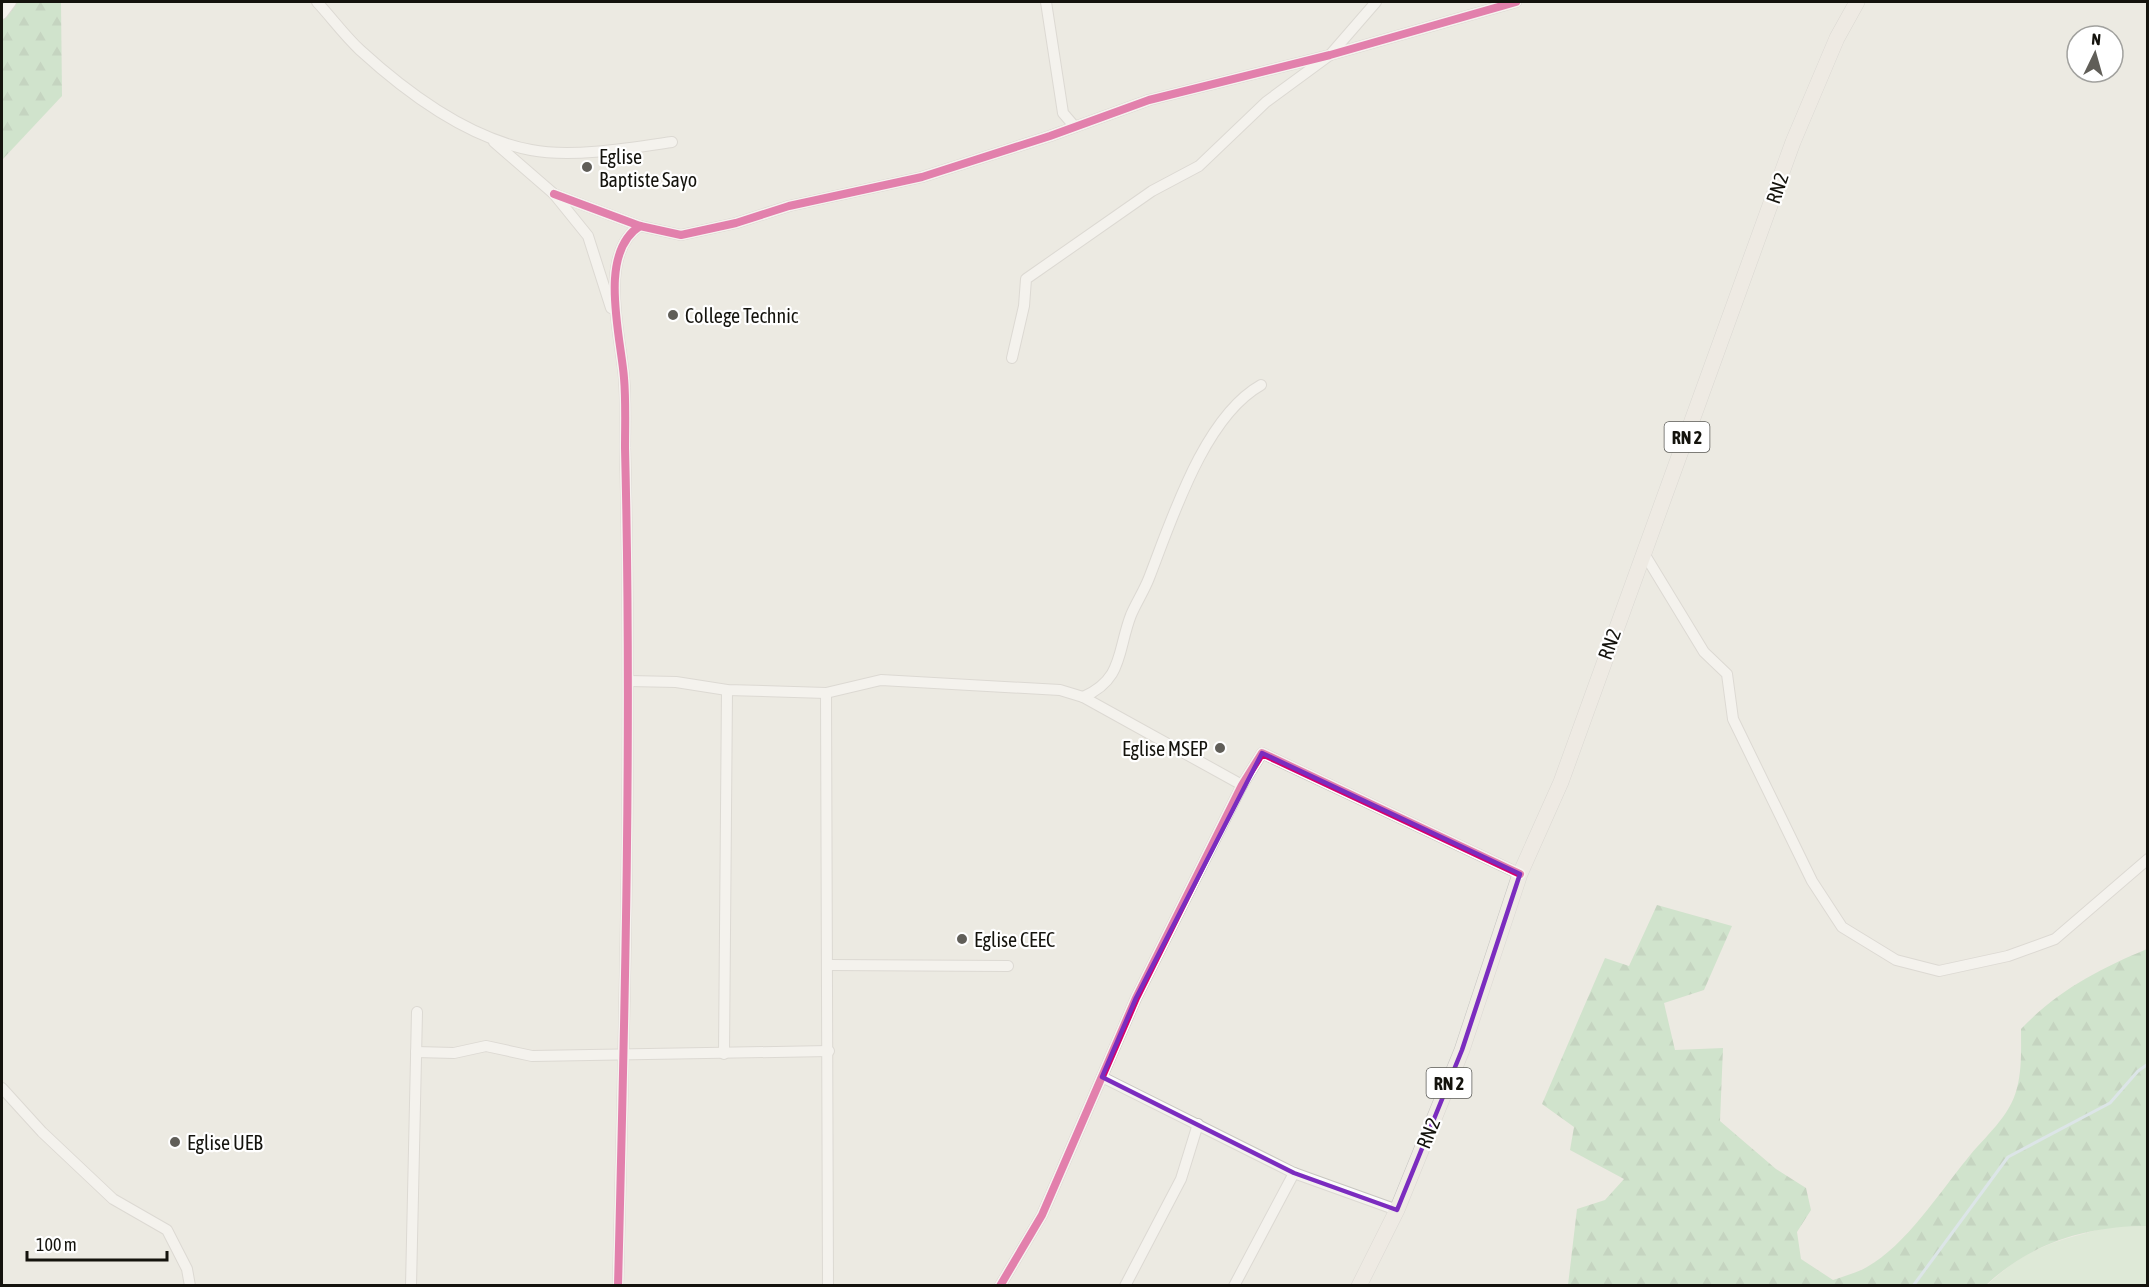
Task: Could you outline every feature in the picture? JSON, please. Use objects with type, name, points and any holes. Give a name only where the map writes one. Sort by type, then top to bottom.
[{"type":"main road","name":"RN2","points":[[1359,1286],[1398,1210],[1462,1050],[1520,874],[1561,782],[1587,704],[1645,555],[1793,142],[1837,38],[1857,2]]},
{"type":"street","points":[[2,14],[10,2]]},
{"type":"street","points":[[317,2],[362,51],[425,101],[491,140],[554,194],[588,236],[603,276],[614,320],[624,381],[629,681],[618,1286]]},
{"type":"street","points":[[1046,2],[1063,113],[1075,127]]},
{"type":"street","points":[[1012,358],[1024,306],[1026,279],[1152,191],[1199,166],[1266,102],[1330,55],[1376,2]]},
{"type":"street","points":[[554,194],[640,226],[681,235],[736,223],[789,206],[922,177],[1149,100],[1330,55],[1516,2]]},
{"type":"street","points":[[491,140],[533,151],[605,152],[672,142]]},
{"type":"street","points":[[614,320],[618,260],[628,233],[640,226]]},
{"type":"street","points":[[1083,697],[1103,689],[1119,661],[1131,616],[1149,580],[1186,483],[1237,400],[1261,385]]},
{"type":"street","points":[[1645,555],[1704,652],[1727,674],[1733,719],[1812,881],[1842,927],[1882,952],[1896,960],[1932,971],[2008,956],[2060,936],[2148,859]]},
{"type":"street","points":[[629,681],[676,682],[727,690],[826,693],[881,680],[1060,690],[1083,697],[1242,785]]},
{"type":"street","points":[[724,1054],[727,690]]},
{"type":"street","points":[[826,693],[829,965],[828,1286]]},
{"type":"street","points":[[1000,1286],[1042,1215],[1136,999],[1242,785],[1262,753],[1520,874]]},
{"type":"street","points":[[829,965],[1008,966]]},
{"type":"street","points":[[411,1286],[417,1012]]},
{"type":"street","points":[[416,1052],[454,1053],[486,1046],[532,1056],[829,1051]]},
{"type":"street","points":[[1102,1077],[1294,1173],[1398,1210]]},
{"type":"street","points":[[2,1088],[42,1131],[113,1199],[167,1230],[187,1269],[190,1286]]},
{"type":"street","points":[[1125,1286],[1181,1179],[1198,1124]]},
{"type":"street","points":[[1234,1286],[1294,1173]]},
{"type":"highlighted area","points":[[1262,753],[1520,874],[1462,1050],[1397,1210],[1294,1173],[1102,1077],[1136,998]]},
{"type":"green space","points":[[2,2],[61,2],[62,96],[2,160]]},
{"type":"green space","points":[[1657,905],[1732,926],[1704,990],[1664,1003],[1675,1050],[1723,1048],[1720,1121],[1776,1169],[1806,1188],[1811,1210],[1797,1232],[1801,1259],[1833,1280],[1867,1267],[1895,1246],[1921,1218],[2003,1117],[2014,1098],[2019,1081],[2021,1029],[2064,992],[2112,965],[2147,949],[2147,1226],[2102,1229],[2060,1240],[2022,1258],[2003,1270],[1986,1285],[1568,1285],[1577,1209],[1605,1200],[1624,1179],[1570,1150],[1574,1127],[1542,1104],[1605,958],[1629,966]]},
{"type":"green space","points":[[2112,1226],[2147,1226],[2147,1285],[1986,1286],[2016,1261],[2044,1246]]},
{"type":"waterway","points":[[1913,1286],[2008,1157],[2110,1103],[2138,1071],[2148,1064]]},
{"type":"cycle path","points":[[554,194],[640,226],[681,235],[736,223],[789,206],[922,177],[1050,136],[1149,100],[1330,55],[1516,2]]},
{"type":"cycle path","points":[[618,1286],[625,971],[628,657],[625,395],[616,319],[615,275],[619,255],[627,239],[640,226]]},
{"type":"cycle path","points":[[1000,1286],[1042,1215],[1136,998],[1242,785],[1262,753],[1520,874]]},
{"type":"place","name":"Eglise Baptiste Sayo","points":[[587,167]]},
{"type":"place","name":"College Technic","points":[[673,315]]},
{"type":"place","name":"Eglise MSEP","points":[[1220,748]]},
{"type":"place","name":"Eglise CEEC","points":[[962,939]]},
{"type":"place","name":"Eglise UEB","points":[[175,1142]]}]
